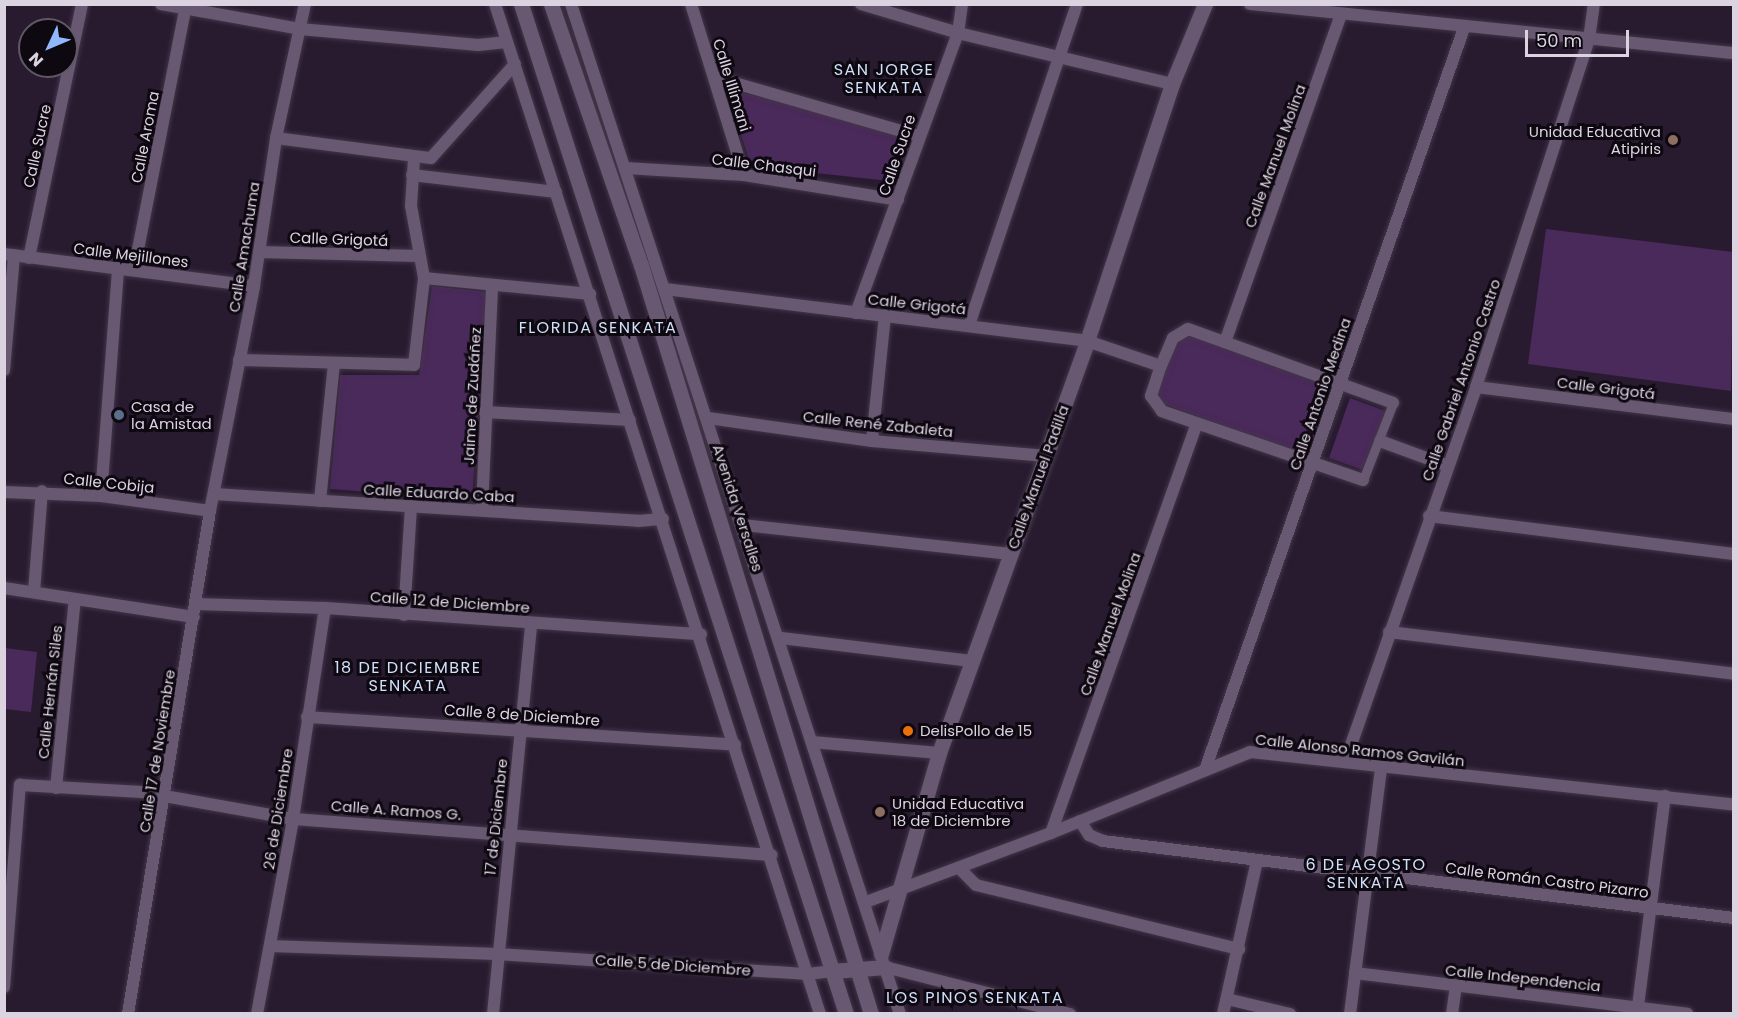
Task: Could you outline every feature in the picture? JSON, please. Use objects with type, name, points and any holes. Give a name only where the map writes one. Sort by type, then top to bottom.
[{"type":"street","name":"Calle Sucre","points":[[29,258],[82,4]]},
{"type":"street","points":[[161,4],[185,9],[226,11],[300,29],[478,45],[507,42]]},
{"type":"street","name":"Calle Amachuma","points":[[214,494],[254,286],[276,138],[305,4]]},
{"type":"street","points":[[495,4],[701,634],[820,1014]]},
{"type":"street","points":[[521,4],[846,1014]]},
{"type":"street","name":"Avenida Versalles","points":[[551,4],[641,265],[858,969],[868,1011]]},
{"type":"street","name":"Avenida Versalles","points":[[571,4],[781,638],[812,742],[866,902],[900,1014]]},
{"type":"street","name":"Calle Illimani","points":[[692,4],[744,175]]},
{"type":"street","points":[[861,4],[958,33],[1172,84]]},
{"type":"street","name":"Calle Sucre","points":[[856,313],[958,33],[962,4]]},
{"type":"street","name":"Calle Manuel Padilla","points":[[883,960],[899,892],[939,753],[1087,341],[1172,84],[1205,4]]},
{"type":"street","points":[[1250,4],[1464,28],[1734,52]]},
{"type":"street","name":"Calle Gabriel Antonio Castro","points":[[1345,762],[1429,516],[1476,387],[1589,39],[1594,4]]},
{"type":"street","points":[[969,325],[1061,58],[1076,7]]},
{"type":"street","name":"Calle Aroma","points":[[134,270],[185,9]]},
{"type":"street","name":"Calle Manuel Molina","points":[[1225,342],[1341,14]]},
{"type":"street","name":"Calle Antonio Medina","points":[[1205,770],[1464,28]]},
{"type":"street","points":[[276,138],[414,158],[431,158],[515,64]]},
{"type":"street","points":[[714,77],[919,136]]},
{"type":"street","points":[[239,360],[414,365],[424,278],[411,206],[414,158]]},
{"type":"street","name":"Calle Chasqui","points":[[625,168],[744,175],[898,200]]},
{"type":"street","points":[[412,175],[556,192]]},
{"type":"street","name":"Calle Grigotá","points":[[259,252],[419,256]]},
{"type":"street","name":"Calle Mejillones","points":[[9,255],[254,286]]},
{"type":"street","points":[[4,370],[9,255]]},
{"type":"street","points":[[101,496],[118,268]]},
{"type":"street","points":[[424,278],[590,294]]},
{"type":"street","name":"Jaime de Zudáñez","points":[[482,508],[492,285]]},
{"type":"street","name":"Calle Grigotá","points":[[665,289],[1087,341],[1161,366]]},
{"type":"street","points":[[872,441],[885,316]]},
{"type":"street","points":[[1183,329],[1225,342],[1340,381],[1393,403],[1363,480],[1197,424],[1162,411],[1153,403],[1151,396],[1161,366],[1173,338],[1183,329]]},
{"type":"street","points":[[320,501],[334,364]]},
{"type":"street","name":"Calle Grigotá","points":[[1476,387],[1734,419]]},
{"type":"street","points":[[485,412],[630,420]]},
{"type":"street","name":"Calle René Zabaleta","points":[[708,418],[872,441],[1046,456]]},
{"type":"street","name":"Calle Manuel Molina","points":[[1051,833],[1197,424]]},
{"type":"street","points":[[1380,441],[1448,466]]},
{"type":"street","points":[[34,592],[42,491]]},
{"type":"street","name":"Calle Cobija","points":[[4,492],[42,491],[101,496],[210,511]]},
{"type":"street","name":"Calle Eduardo Caba","points":[[214,494],[482,508],[568,517],[663,519]]},
{"type":"street","name":"Calle 17 de Noviembre","points":[[128,1014],[214,494]]},
{"type":"street","points":[[404,615],[411,506]]},
{"type":"street","points":[[1429,516],[1734,554]]},
{"type":"street","points":[[743,525],[1011,555]]},
{"type":"street","name":"Calle 12 de Diciembre","points":[[4,588],[75,599],[195,610],[325,608],[701,634]]},
{"type":"street","name":"Calle Hernán Siles","points":[[56,788],[75,599]]},
{"type":"street","name":"26 de Diciembre","points":[[257,1014],[293,819],[325,608]]},
{"type":"street","name":"17 de Diciembre","points":[[493,1014],[497,954],[531,623]]},
{"type":"street","points":[[1389,632],[1734,674]]},
{"type":"street","points":[[781,638],[972,661]]},
{"type":"street","name":"Calle 8 de Diciembre","points":[[307,717],[519,729],[735,745]]},
{"type":"street","points":[[812,742],[939,753]]},
{"type":"street","name":"Calle Alonso Ramos Gavilán","points":[[866,902],[899,892],[1250,753],[1665,795],[1734,805]]},
{"type":"street","points":[[1350,1014],[1381,767]]},
{"type":"street","name":"Calle A. Ramos G.","points":[[10,843],[20,786],[165,797],[293,819],[509,832],[772,855]]},
{"type":"street","points":[[1638,1006],[1665,795]]},
{"type":"street","name":"Calle Román Castro Pizarro","points":[[1080,820],[1089,835],[1103,841],[1734,918]]},
{"type":"street","points":[[4,987],[10,843]]},
{"type":"street","points":[[1223,1014],[1257,861]]},
{"type":"street","points":[[960,868],[976,885],[1239,949]]},
{"type":"street","name":"Calle 5 de Diciembre","points":[[270,946],[497,954],[808,974],[858,969],[883,960],[1070,1014]]},
{"type":"street","name":"Calle Independencia","points":[[1355,973],[1638,1006],[1687,1014]]},
{"type":"street","points":[[1452,1014],[1456,986]]},
{"type":"street","points":[[1227,999],[1290,1014]]},
{"type":"shaded area","points":[[726,88],[909,137],[890,181],[751,166]]},
{"type":"shaded area","points":[[1546,229],[1733,252],[1731,391],[1528,364]]},
{"type":"shaded area","points":[[432,286],[487,292],[472,500],[330,489],[340,375],[419,375]]},
{"type":"shaded area","points":[[1186,334],[1331,387],[1306,456],[1161,403],[1158,393],[1176,343]]},
{"type":"shaded area","points":[[1350,398],[1388,412],[1366,471],[1329,458]]},
{"type":"shaded area","points":[[5,648],[37,652],[31,712],[5,709]]},
{"type":"place","name":"Unidad Educativa Atipiris","points":[[1673,140]]},
{"type":"place","name":"Casa de la Amistad","points":[[119,415]]},
{"type":"place","name":"DelisPollo de 15","points":[[908,731]]},
{"type":"place","name":"Unidad Educativa 18 de Diciembre","points":[[880,812]]},
{"type":"district","name":"SAN JORGE SENKATA","points":[[884,79]]},
{"type":"district","name":"FLORIDA SENKATA","points":[[598,328]]},
{"type":"district","name":"18 DE DICIEMBRE SENKATA","points":[[408,677]]},
{"type":"district","name":"6 DE AGOSTO SENKATA","points":[[1366,874]]},
{"type":"district","name":"LOS PINOS SENKATA","points":[[975,998]]}]
